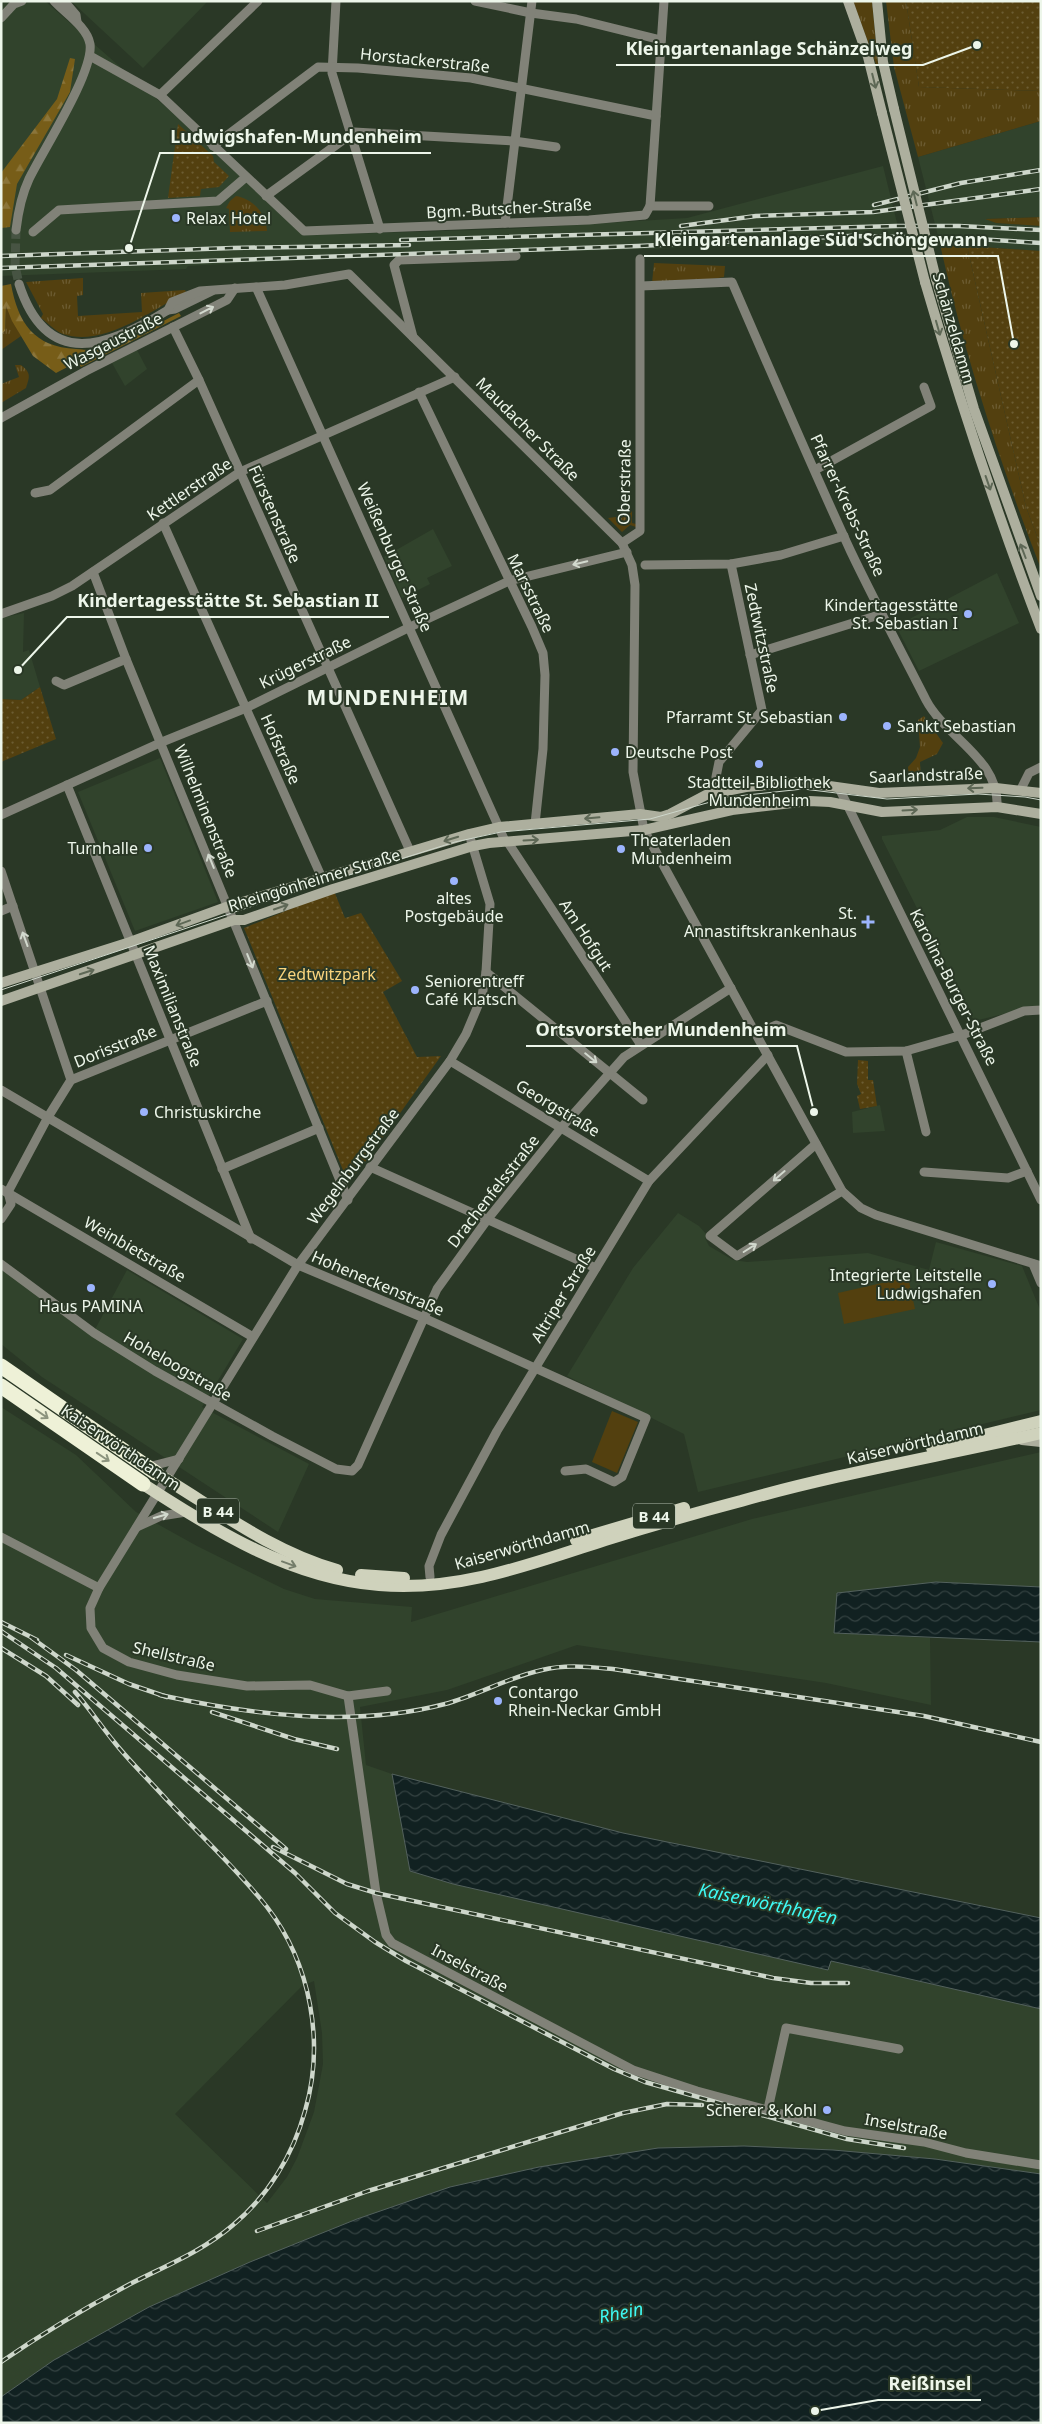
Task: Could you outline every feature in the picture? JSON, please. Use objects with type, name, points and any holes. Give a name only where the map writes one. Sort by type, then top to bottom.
[{"type":"highway","points":[[1,1355],[61,1408]]},
{"type":"highway","name":"B 44","points":[[1,1366],[61,1408]]},
{"type":"highway","name":"B 44","points":[[1,1386],[20,1399]]},
{"type":"highway","points":[[1,1391],[20,1399]]},
{"type":"highway","name":"Kaiserwörthdamm","points":[[20,1399],[143,1484]]},
{"type":"highway","name":"Kaiserwörthdamm","points":[[61,1408],[157,1473]]},
{"type":"main road","name":"Kaiserwörthdamm","points":[[157,1473],[270,1543],[321,1566],[348,1573],[376,1576],[430,1577],[456,1575],[490,1567],[625,1524],[742,1492],[1041,1421]]},
{"type":"main road","name":"Kaiserwörthdamm","points":[[143,1484],[186,1512],[258,1552],[291,1566],[318,1574],[378,1585],[418,1587],[483,1577],[745,1500],[1041,1434]]},
{"type":"street","points":[[16,230],[28,180],[82,76],[90,56],[90,43],[86,32],[77,22],[71,20],[54,1]]},
{"type":"street","points":[[160,95],[258,1]]},
{"type":"street","points":[[336,1],[331,67],[340,104],[380,229]]},
{"type":"street","points":[[474,1],[531,13],[576,19],[661,40]]},
{"type":"street","points":[[505,224],[532,1]]},
{"type":"street","points":[[650,206],[664,1]]},
{"type":"street","name":"Schänzeldamm","points":[[848,1],[868,57],[925,282],[964,413],[1041,629]]},
{"type":"street","name":"Schänzeldamm","points":[[876,1],[883,62],[936,279],[974,408],[1041,596]]},
{"type":"street","points":[[1,18],[18,2]]},
{"type":"street","points":[[65,2],[76,15],[77,22]]},
{"type":"street","points":[[90,56],[160,95],[266,196],[354,132],[514,141],[556,147]]},
{"type":"street","name":"Horstackerstraße","points":[[214,146],[318,67],[358,68],[471,78],[656,116]]},
{"type":"street","points":[[33,232],[59,210],[218,201],[246,177]]},
{"type":"street","name":"Bgm.-Butscher-Straße","points":[[266,196],[304,231],[505,224],[645,215],[650,206],[709,206]]},
{"type":"street","points":[[413,337],[394,265],[399,260],[516,256]]},
{"type":"street","name":"Oberstraße","points":[[640,259],[640,531],[622,543],[632,565],[635,585],[633,772],[644,830],[842,1191],[861,1208],[876,1216],[1037,1265]]},
{"type":"street","name":"Maudacher Straße","points":[[19,284],[26,305],[35,321],[44,330],[63,341],[90,343],[114,338],[168,310],[175,309],[212,291],[285,285],[349,274],[622,543]]},
{"type":"street","name":"Pfarrer-Krebs-Straße","points":[[641,286],[732,282],[844,536],[882,614],[934,715],[984,765],[996,788],[997,807]]},
{"type":"street","name":"Weißenburger Straße","points":[[256,287],[506,841]]},
{"type":"street","name":"Wasgaustraße","points":[[1,418],[86,371],[227,300],[235,288]]},
{"type":"street","name":"Fürstenstraße","points":[[173,327],[199,380],[410,852]]},
{"type":"street","name":"Kettlerstraße","points":[[1,614],[52,596],[93,572],[240,472],[455,377]]},
{"type":"street","points":[[35,493],[50,490],[199,380]]},
{"type":"street","points":[[815,470],[931,406],[924,387]]},
{"type":"street","name":"Marsstraße","points":[[419,392],[532,627],[544,665],[543,749],[535,824]]},
{"type":"street","name":"Hofstraße","points":[[163,523],[322,878]]},
{"type":"street","points":[[645,565],[731,564],[781,555],[844,536]]},
{"type":"street","name":"Krügerstraße","points":[[1,815],[162,742],[246,708],[327,667],[509,581],[627,552]]},
{"type":"street","name":"Zedtwitzstraße","points":[[719,792],[716,777],[719,762],[762,710],[731,564]]},
{"type":"street","name":"Wilhelminenstraße","points":[[93,572],[126,659],[162,742],[348,1200]]},
{"type":"street","points":[[750,655],[882,614]]},
{"type":"street","points":[[56,681],[64,685],[126,659]]},
{"type":"street","points":[[1021,789],[1029,774],[1041,767]]},
{"type":"street","name":"Saarlandstraße","points":[[640,814],[656,818],[666,816],[702,796],[719,792],[801,782],[879,793],[996,788],[1021,789],[1041,793]]},
{"type":"street","name":"Maximilianstraße","points":[[67,785],[251,1239]]},
{"type":"street","name":"Karolina-Burger-Straße","points":[[839,788],[850,806],[893,899],[962,1035],[1027,1171],[1038,1186],[1041,1200]]},
{"type":"street","name":"Saarlandstraße","points":[[644,830],[697,817],[764,805],[818,801],[882,812],[997,807],[1041,814]]},
{"type":"street","name":"Rheingönheimer Straße","points":[[1,983],[130,942],[229,906],[469,834],[499,827],[640,814]]},
{"type":"street","name":"Rheingönheimer Straße","points":[[1,1001],[136,956],[234,920],[244,920],[333,889],[473,846],[506,841],[644,830]]},
{"type":"street","name":"Wegelnburgstraße","points":[[157,1493],[157,1473],[179,1459],[298,1265],[450,1061],[466,1034],[482,996],[486,972],[490,904],[469,834]]},
{"type":"street","name":"Am Hofgut","points":[[506,841],[641,1045]]},
{"type":"street","points":[[1,871],[37,971],[72,1080]]},
{"type":"street","points":[[1,911],[13,906]]},
{"type":"street","points":[[486,972],[643,1100]]},
{"type":"street","name":"Drachenfelsstraße","points":[[352,1471],[358,1465],[437,1289],[487,1220],[561,1128],[624,1057],[731,988]]},
{"type":"street","name":"Dorisstraße","points":[[1,1219],[11,1204],[4,1190],[72,1080],[267,1001]]},
{"type":"street","points":[[756,1034],[776,1025],[846,1052],[906,1050],[962,1035],[1024,1011],[1041,1010]]},
{"type":"street","points":[[906,1050],[926,1132]]},
{"type":"street","name":"Altriper Straße","points":[[430,1577],[429,1566],[441,1535],[497,1431],[650,1181],[768,1055]]},
{"type":"street","name":"Georgstraße","points":[[450,1061],[650,1181]]},
{"type":"street","name":"Hoheneckenstraße","points":[[1,1090],[298,1265],[424,1318],[646,1418],[622,1477],[614,1482],[586,1469],[565,1471]]},
{"type":"street","points":[[222,1169],[319,1128]]},
{"type":"street","points":[[816,1144],[710,1236],[737,1256],[842,1191]]},
{"type":"street","points":[[370,1167],[596,1268]]},
{"type":"street","points":[[924,1172],[1008,1178],[1027,1171]]},
{"type":"street","name":"Weinbietstraße","points":[[4,1190],[253,1337]]},
{"type":"street","name":"Hoheloogstraße","points":[[1,1264],[94,1333],[212,1404],[336,1469],[352,1471]]},
{"type":"street","points":[[1037,1265],[1041,1283]]},
{"type":"street","points":[[1013,1440],[1041,1442]]},
{"type":"street","points":[[157,1473],[179,1459]]},
{"type":"street","name":"Shellstraße","points":[[157,1493],[98,1588],[90,1608],[91,1628],[103,1648],[122,1660],[154,1670],[206,1680],[247,1686],[310,1686],[348,1696],[388,1691]]},
{"type":"street","points":[[137,1527],[161,1516],[186,1512]]},
{"type":"street","points":[[1,1537],[98,1588]]},
{"type":"street","name":"Inselstraße","points":[[348,1696],[376,1893],[386,1935],[392,1943],[633,2070],[697,2092],[845,2131],[924,2142],[966,2152],[1041,2165]]},
{"type":"street","points":[[768,2110],[786,2028],[899,2049]]},
{"type":"shaded area","points":[[1,1],[45,1],[312,235],[507,229],[687,218],[883,166],[902,243],[436,255],[188,266],[186,269],[1,276]]},
{"type":"shaded area","points":[[71,1],[208,1],[143,68]]},
{"type":"shaded area","points":[[1041,121],[1041,217],[986,219],[996,223],[1041,226],[1041,251],[940,244],[918,157]]},
{"type":"shaded area","points":[[137,350],[147,369],[125,386],[112,363]]},
{"type":"shaded area","points":[[433,529],[452,566],[427,578],[430,584],[402,598],[384,557]]},
{"type":"shaded area","name":"Kindertagesstätte St. Sebastian I","points":[[997,573],[1019,623],[919,671],[896,626]]},
{"type":"shaded area","points":[[24,613],[23,652],[29,650],[40,687],[21,700],[1,699],[1,618]]},
{"type":"shaded area","points":[[160,758],[218,902],[135,931],[78,792]]},
{"type":"shaded area","points":[[967,817],[994,817],[1041,827],[1041,1005],[974,1021],[882,839],[882,836],[940,830]]},
{"type":"shaded area","points":[[880,1105],[885,1131],[853,1133],[852,1112]]},
{"type":"shaded area","points":[[678,1213],[699,1226],[707,1235],[705,1238],[709,1246],[733,1260],[747,1262],[868,1253],[929,1270],[936,1242],[1022,1266],[1041,1312],[1041,1410],[698,1492],[684,1434],[567,1376],[633,1268]]},
{"type":"shaded area","points":[[1,1267],[92,1335],[127,1270],[243,1339],[202,1407],[309,1464],[278,1532],[42,1377],[1,1344]]},
{"type":"shaded area","points":[[1,1407],[76,1455],[136,1512],[197,1546],[284,1589],[315,1599],[412,1607],[411,1622],[752,1519],[1041,1452],[1041,1587],[936,1582],[834,1633],[930,1638],[931,1705],[826,1683],[577,1645],[447,1690],[360,1707],[366,1765],[392,1774],[410,1871],[453,1884],[828,1969],[830,1961],[1041,2009],[1041,2174],[935,2159],[833,2150],[747,2146],[658,2148],[539,2167],[450,2187],[357,2219],[250,2262],[149,2307],[54,2360],[1,2397]],"holes":[[[314,1981],[322,2033],[323,2064],[314,2112],[297,2158],[287,2177],[267,2203],[175,2114],[302,1986]]]},
{"type":"green space","points":[[853,1],[872,1],[878,65],[876,64]]},
{"type":"green space","points":[[886,1],[906,1],[919,87],[1041,91],[1041,121],[918,157],[894,67]]},
{"type":"green space","points":[[906,1],[1041,1],[1041,91],[919,87]]},
{"type":"green space","points":[[70,58],[75,59],[70,92],[17,184],[10,227],[1,228],[1,173],[57,99]]},
{"type":"green space","points":[[178,124],[213,156],[214,162],[229,176],[219,187],[201,189],[200,196],[168,198]]},
{"type":"green space","points":[[236,196],[248,200],[258,208],[264,218],[267,231],[230,232],[229,209],[226,208]]},
{"type":"green space","points":[[1041,217],[1041,226],[996,223],[985,219]]},
{"type":"green space","points":[[940,244],[967,246],[1026,507],[1041,547],[1041,569],[1011,489],[984,408],[960,326]]},
{"type":"green space","points":[[967,246],[1041,251],[1041,547],[1026,507]]},
{"type":"green space","points":[[654,263],[725,266],[724,277],[700,281],[652,283]]},
{"type":"green space","points":[[83,278],[83,295],[77,296],[78,316],[142,312],[141,293],[185,290],[186,292],[143,317],[110,332],[78,337],[63,334],[41,318],[43,314],[26,282]]},
{"type":"green space","points":[[11,284],[18,310],[30,330],[39,338],[61,347],[95,350],[117,344],[179,313],[181,316],[81,367],[77,362],[56,373],[33,356],[12,321],[6,306],[5,331],[1,334],[1,286]]},
{"type":"green space","points":[[6,305],[21,336],[1,350],[1,334],[5,331]]},
{"type":"green space","points":[[15,365],[21,365],[27,370],[29,378],[26,388],[1,403],[1,384],[19,377]]},
{"type":"green space","points":[[632,511],[632,523],[636,524],[636,527],[630,525],[622,532],[608,518],[616,517],[620,519]]},
{"type":"green space","points":[[40,687],[56,739],[1,762],[1,699],[21,700]]},
{"type":"green space","points":[[924,716],[943,743],[937,754],[920,762],[921,781],[909,777],[908,767],[916,758],[920,747],[918,720]]},
{"type":"green space","name":"Zedtwitzpark","points":[[334,891],[345,918],[361,913],[402,981],[383,992],[417,1057],[441,1056],[360,1169],[352,1177],[345,1175],[244,928]]},
{"type":"green space","points":[[858,1060],[868,1061],[868,1080],[873,1080],[877,1106],[860,1109],[857,1096],[861,1094],[857,1084]]},
{"type":"green space","points":[[908,1277],[915,1309],[844,1324],[838,1293]]},
{"type":"green space","points":[[612,1411],[638,1422],[617,1473],[592,1462]]},
{"type":"water","points":[[936,1582],[1041,1587],[1041,1642],[834,1633],[837,1593]]},
{"type":"water","name":"Kaiserwörthhafen","points":[[392,1774],[623,1833],[1041,1918],[1041,2009],[831,1961],[828,1970],[453,1884],[410,1871]]},
{"type":"water","name":"Rhein","points":[[744,2146],[833,2150],[935,2159],[1041,2174],[1041,2423],[1,2423],[1,2397],[54,2360],[149,2307],[250,2262],[357,2219],[450,2187],[539,2167],[658,2148]]},
{"type":"tunnel","points":[[16,230],[15,266],[19,284]]},
{"type":"tram line","points":[[1,990],[298,891],[455,842],[501,832],[650,819],[728,797],[803,789],[887,799],[978,794],[1041,800]]},
{"type":"railway","points":[[874,205],[961,183],[1041,170]]},
{"type":"railway","points":[[681,226],[756,216],[873,212],[1041,189]]},
{"type":"railway","points":[[401,240],[896,226],[959,226],[1041,230]]},
{"type":"railway","points":[[1,268],[638,246],[850,236],[960,238],[1041,243]]},
{"type":"railway","points":[[1,256],[233,248],[409,245]]},
{"type":"railway","points":[[1,1622],[37,1640]]},
{"type":"railway","points":[[1,1631],[56,1668],[295,1873],[335,1913],[375,1942],[406,1961],[614,2069],[645,2082],[847,2139],[904,2148]]},
{"type":"railway","points":[[32,1638],[76,1670],[286,1849]]},
{"type":"railway","points":[[1,1648],[46,1676],[78,1705]]},
{"type":"railway","points":[[66,1655],[129,1684],[167,1697]]},
{"type":"railway","points":[[160,1695],[266,1713],[302,1716],[375,1716],[445,1704],[542,1670],[560,1667],[587,1667],[613,1669],[924,1716],[1041,1742]]},
{"type":"railway","points":[[1,2362],[97,2302],[209,2243],[246,2214],[278,2174],[294,2143],[305,2111],[311,2085],[314,2058],[310,2005],[304,1979],[282,1929],[267,1907],[231,1866],[127,1758],[75,1692]]},
{"type":"railway","points":[[212,1712],[294,1739],[337,1749]]},
{"type":"railway","points":[[273,1847],[347,1884],[376,1893],[773,1978],[811,1983],[848,1983]]},
{"type":"railway","points":[[257,2231],[368,2191],[623,2113],[667,2104],[702,2105]]},
{"type":"place","name":"Kleingartenanlage Schänzelweg","points":[[977,45]]},
{"type":"place","name":"Relax Hotel","points":[[176,218]]},
{"type":"place","name":"Ludwigshafen-Mundenheim","points":[[129,248]]},
{"type":"place","name":"Kleingartenanlage Süd Schöngewann","points":[[1014,344]]},
{"type":"place","name":"Kindertagesstätte St. Sebastian I","points":[[968,614]]},
{"type":"place","name":"Kindertagesstätte St. Sebastian II","points":[[18,670]]},
{"type":"place","name":"Pfarramt St. Sebastian","points":[[843,717]]},
{"type":"place","name":"Sankt Sebastian","points":[[887,726]]},
{"type":"place","name":"Deutsche Post","points":[[615,752]]},
{"type":"place","name":"Stadtteil-Bibliothek Mundenheim","points":[[759,764]]},
{"type":"place","name":"Turnhalle","points":[[148,848]]},
{"type":"place","name":"Theaterladen Mundenheim","points":[[621,849]]},
{"type":"place","name":"altes Postgebäude","points":[[454,881]]},
{"type":"place","name":"St. Annastiftskrankenhaus","points":[[868,922]]},
{"type":"place","name":"Seniorentreff Café Klatsch","points":[[415,990]]},
{"type":"place","name":"Christuskirche","points":[[144,1112]]},
{"type":"place","name":"Ortsvorsteher Mundenheim","points":[[814,1112]]},
{"type":"place","name":"Integrierte Leitstelle Ludwigshafen","points":[[992,1284]]},
{"type":"place","name":"Haus PAMINA","points":[[91,1288]]},
{"type":"place","name":"Contargo Rhein-Neckar GmbH","points":[[498,1701]]},
{"type":"place","name":"Scherer & Kohl","points":[[827,2110]]},
{"type":"place","name":"Reißinsel","points":[[815,2411]]},
{"type":"district","name":"MUNDENHEIM","points":[[388,697]]}]
